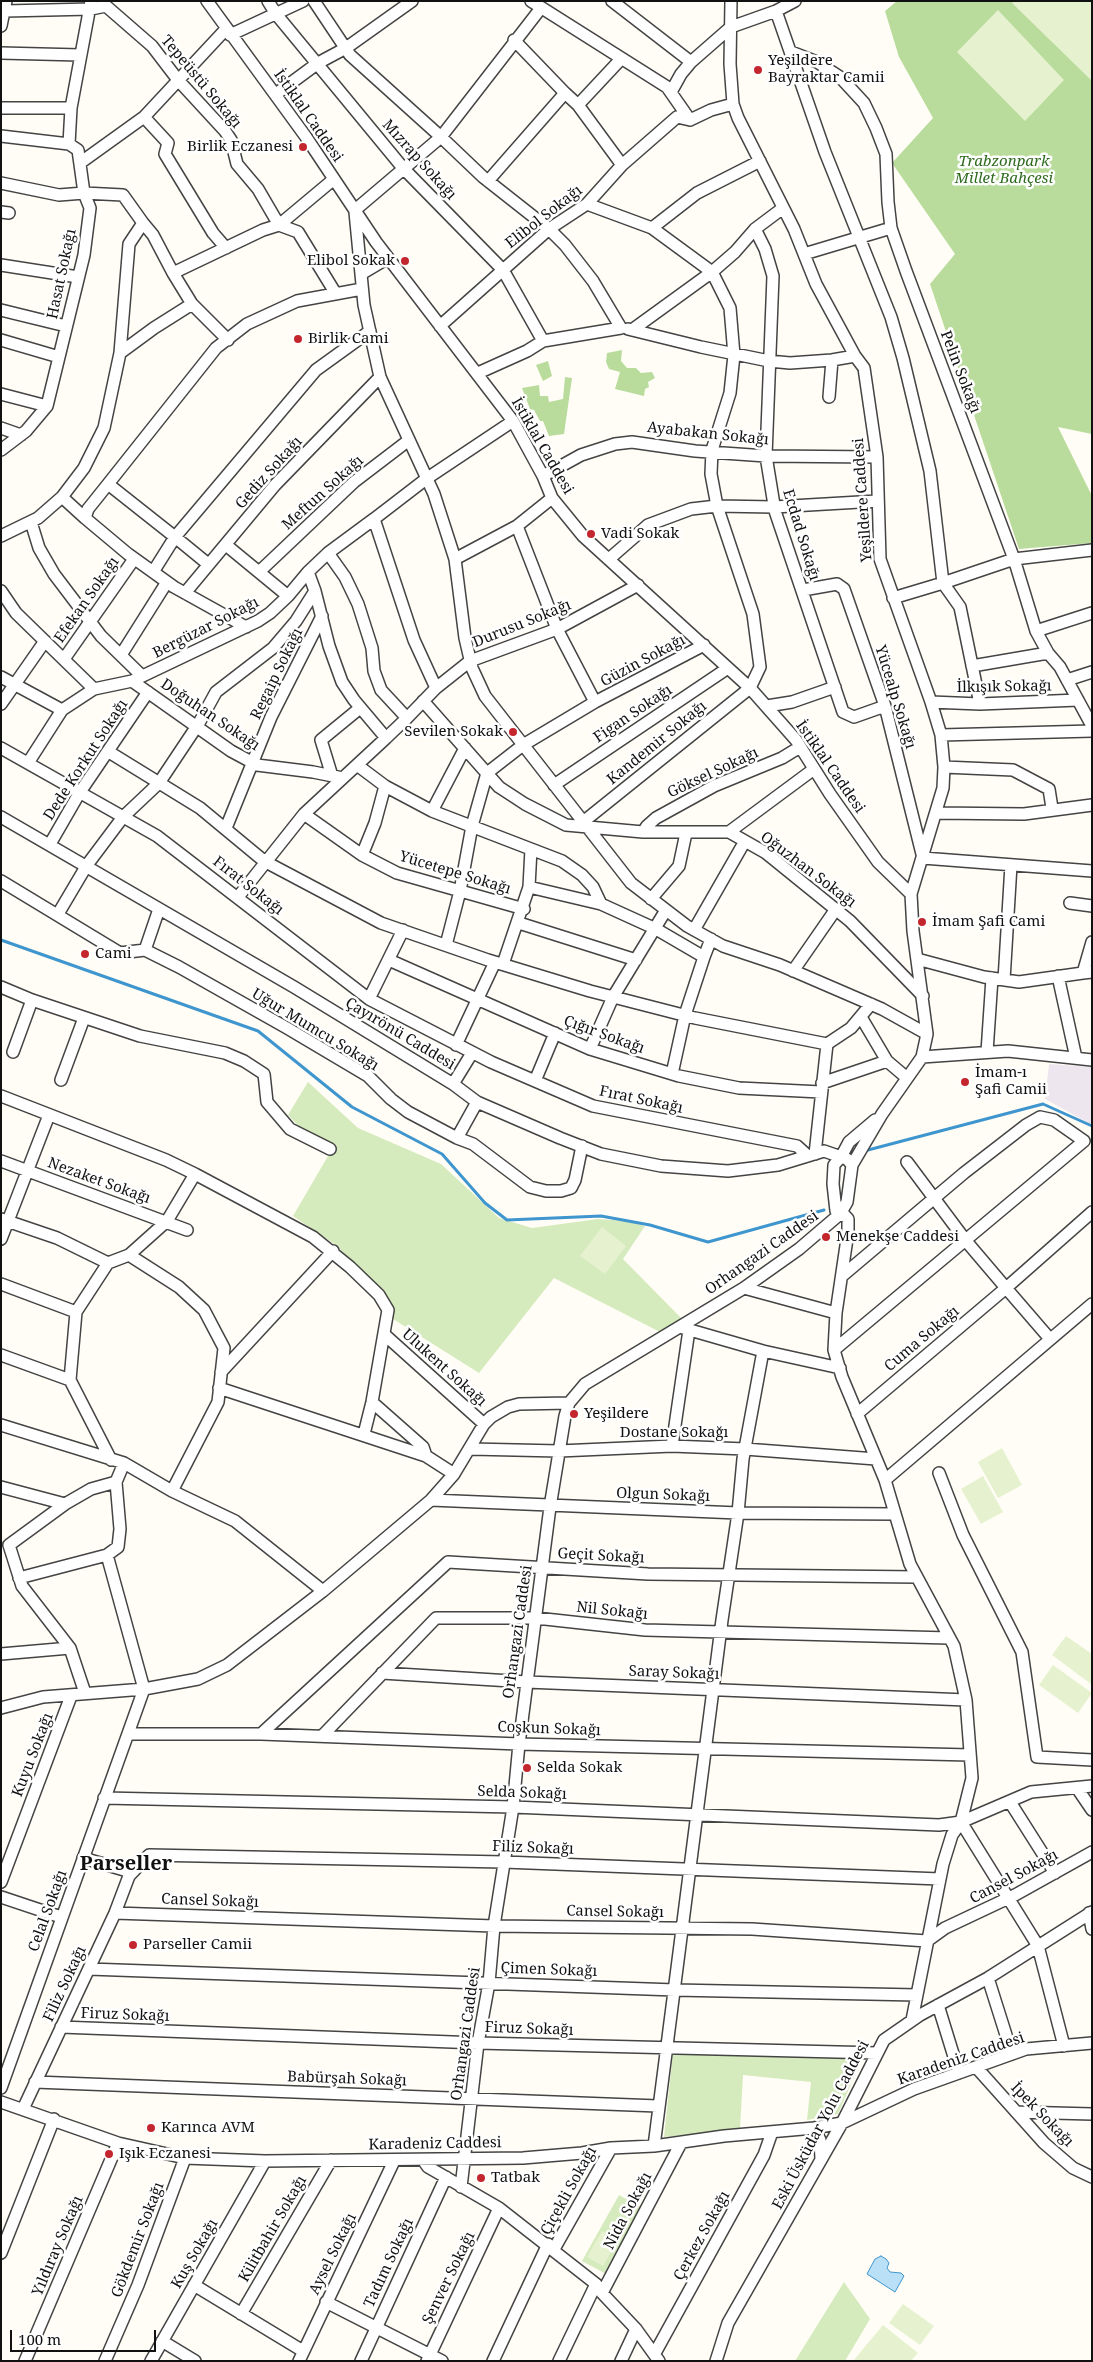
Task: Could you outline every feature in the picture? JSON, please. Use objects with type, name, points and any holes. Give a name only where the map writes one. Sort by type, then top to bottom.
[{"type":"street","name":"İstiklal Caddesi","points":[[207,1],[228,32],[276,94],[388,258],[513,421],[543,476],[552,498],[583,536],[704,645],[767,706],[800,747],[878,862],[911,894]]},
{"type":"street","name":"Mızrap Sokağı","points":[[268,1],[276,14],[403,168],[503,270],[543,342]]},
{"type":"street","points":[[80,163],[144,116],[228,32],[276,14],[303,1]]},
{"type":"street","points":[[314,1],[350,55],[441,136],[488,181],[548,229],[593,281],[627,329]]},
{"type":"street","points":[[276,94],[318,63],[346,48],[412,1]]},
{"type":"street","points":[[612,1],[691,62]]},
{"type":"street","name":"Yeşildere Caddesi","points":[[732,1],[730,64],[734,104],[804,254],[816,284],[855,356],[864,368],[877,457],[880,559],[941,735],[944,767],[943,788],[911,894]]},
{"type":"street","points":[[671,92],[681,74],[691,62],[731,27],[776,11],[795,1]]},
{"type":"street","points":[[734,104],[711,110],[690,120],[667,87],[536,4],[514,40],[441,136],[355,210],[362,288],[370,331],[380,377],[426,478],[455,559],[465,638],[470,661],[485,696],[585,825],[631,883],[694,930],[724,946],[794,971],[871,1004],[927,1034]]},
{"type":"street","points":[[1,136],[69,144],[71,108],[91,5]]},
{"type":"street","points":[[1,26],[5,6]]},
{"type":"street","name":"Tepeüstü Sokağı","points":[[5,6],[106,6],[152,46],[178,80],[231,140],[237,164],[258,189],[280,225],[298,232],[336,294]]},
{"type":"street","points":[[776,11],[825,152],[858,239],[891,317],[903,358],[930,471],[943,583],[960,607],[980,704]]},
{"type":"street","points":[[514,40],[578,105],[622,165]]},
{"type":"street","points":[[1,52],[80,55]]},
{"type":"street","name":"Pelin Sokağı","points":[[791,52],[817,62],[840,77],[864,103],[886,154],[891,228],[1014,560],[1036,631],[1048,653],[1060,667],[1092,726]]},
{"type":"street","points":[[578,105],[621,59]]},
{"type":"street","points":[[488,181],[565,93]]},
{"type":"street","points":[[1,108],[71,108]]},
{"type":"street","points":[[144,116],[168,143],[164,154],[213,233],[226,248]]},
{"type":"street","name":"Elibol Sokağı","points":[[440,326],[548,229],[587,204],[622,165],[677,117],[690,120]]},
{"type":"street","name":"Hasat Sokağı","points":[[1,450],[21,435],[47,406],[84,255],[90,208],[84,193],[78,150],[69,144]]},
{"type":"street","points":[[652,228],[697,193],[760,161]]},
{"type":"street","points":[[174,273],[263,230],[280,225],[334,178]]},
{"type":"street","points":[[1,183],[59,195],[84,193],[123,195],[153,235],[192,304],[228,340]]},
{"type":"street","points":[[587,204],[652,228],[712,272],[730,308],[734,355],[730,393],[712,450],[711,474],[717,506],[753,614],[760,667],[750,688]]},
{"type":"street","points":[[627,329],[712,272],[735,252],[755,229],[783,208]]},
{"type":"street","points":[[1,536],[38,518],[62,497],[84,468],[104,428],[120,353],[129,244],[143,223]]},
{"type":"street","points":[[804,254],[891,228]]},
{"type":"street","name":"Ecdad Sokağı","points":[[755,229],[765,249],[773,276],[766,456],[774,506],[843,712],[854,717],[885,706]]},
{"type":"street","points":[[361,274],[388,258]]},
{"type":"street","points":[[1,265],[78,278]]},
{"type":"street","points":[[85,518],[88,509],[216,348],[247,324],[297,301],[362,288]]},
{"type":"street","points":[[120,353],[154,328],[192,304]]},
{"type":"street","points":[[1,310],[66,326]]},
{"type":"street","points":[[478,374],[543,342],[627,329],[734,355],[790,363],[832,360],[855,356]]},
{"type":"street","points":[[153,572],[175,537],[316,370],[370,331]]},
{"type":"street","points":[[1,340],[59,357]]},
{"type":"street","points":[[829,397],[832,360]]},
{"type":"street","name":"Gediz Sokağı","points":[[184,593],[226,546],[275,484],[380,377]]},
{"type":"street","points":[[1,394],[47,406]]},
{"type":"street","points":[[407,718],[381,690],[374,671],[372,648],[358,604],[345,577],[328,553],[426,478],[513,421]]},
{"type":"street","points":[[1,428],[21,435]]},
{"type":"street","name":"Meftun Sokağı","points":[[260,571],[354,482],[409,440]]},
{"type":"street","name":"Ayabakan Sokağı","points":[[543,476],[581,455],[615,444],[632,442],[695,451],[712,450],[766,456],[877,457]]},
{"type":"street","points":[[108,484],[208,564]]},
{"type":"street","points":[[62,497],[134,559],[184,593],[246,627]]},
{"type":"street","points":[[455,559],[517,526],[552,498]]},
{"type":"street","points":[[609,559],[648,525],[691,509],[717,506],[774,506],[877,501]]},
{"type":"street","points":[[374,518],[414,640],[436,688]]},
{"type":"street","name":"Doğuhan Sokağı","points":[[31,522],[39,548],[50,568],[101,636],[121,656],[148,692],[231,751],[257,765],[337,777]]},
{"type":"street","points":[[517,526],[557,629],[595,702]]},
{"type":"street","points":[[226,546],[260,571],[288,596]]},
{"type":"street","points":[[892,598],[1014,560],[1092,550]]},
{"type":"street","name":"Bergüzar Sokağı","points":[[137,679],[246,627],[270,613],[328,553]]},
{"type":"street","name":"Efekan Sokağı","points":[[64,659],[134,559]]},
{"type":"street","points":[[308,572],[315,591],[329,646],[342,682],[360,708],[386,738]]},
{"type":"street","points":[[121,656],[167,582]]},
{"type":"street","name":"Yücealp Sokağı","points":[[803,590],[837,584],[844,589],[885,706],[923,858]]},
{"type":"street","name":"Durusu Sokağı","points":[[238,896],[264,861],[337,777],[357,765],[436,688],[470,661],[557,629],[638,585]]},
{"type":"street","points":[[1,591],[16,612],[94,689]]},
{"type":"street","points":[[58,914],[87,865],[123,817],[158,783],[216,692],[272,648],[296,621],[315,591]]},
{"type":"street","points":[[1036,631],[1092,613]]},
{"type":"street","name":"Regaip Sokağı","points":[[226,828],[271,717],[322,616]]},
{"type":"street","points":[[1,704],[45,641]]},
{"type":"street","name":"Güzin Sokağı","points":[[488,773],[523,746],[595,702],[704,645]]},
{"type":"street","points":[[972,666],[1048,653]]},
{"type":"street","name":"Figan Sokağı","points":[[554,784],[728,668]]},
{"type":"street","points":[[1067,680],[1092,672]]},
{"type":"street","points":[[1,678],[62,710]]},
{"type":"street","points":[[28,763],[62,710],[94,689],[137,679]]},
{"type":"street","points":[[767,706],[792,702],[835,687]]},
{"type":"street","name":"Kandemir Sokağı","points":[[585,825],[750,688]]},
{"type":"street","name":"Dede Korkut Sokağı","points":[[50,844],[80,792],[148,692]]},
{"type":"street","name":"İlkışık Sokağı","points":[[931,702],[980,704],[1078,700]]},
{"type":"street","points":[[422,701],[500,787],[525,804],[566,825],[585,825],[644,832],[729,832],[814,769]]},
{"type":"street","points":[[337,777],[321,740],[360,708]]},
{"type":"street","points":[[941,735],[1092,731]]},
{"type":"street","name":"Göksel Sokağı","points":[[644,832],[647,826],[656,818],[714,786],[782,758],[800,747]]},
{"type":"street","name":"Fırat Sokağı","points":[[1,748],[157,836],[238,896],[369,999],[456,1045],[593,1106],[797,1146],[812,1155],[826,1160],[834,1168]]},
{"type":"street","points":[[432,811],[465,748]]},
{"type":"street","points":[[109,752],[200,808],[264,861],[372,918],[499,963],[613,997],[685,1015],[827,1044],[851,1028],[871,1004]]},
{"type":"street","points":[[357,765],[385,786],[432,811],[562,861],[582,875],[601,904]]},
{"type":"street","points":[[944,767],[1013,770],[1049,789],[1052,808]]},
{"type":"street","points":[[446,945],[460,891],[472,826],[488,773]]},
{"type":"street","points":[[362,854],[375,823],[385,786]]},
{"type":"street","points":[[936,812],[976,811],[1024,814],[1052,808],[1092,805]]},
{"type":"street","name":"Yücetepe Sokağı","points":[[304,814],[362,854],[397,873],[524,909]]},
{"type":"street","name":"Çayırönü Caddesi","points":[[1,817],[87,865],[294,987],[453,1084],[477,1102],[600,1154],[661,1166],[728,1171],[778,1165],[812,1155]]},
{"type":"street","name":"Oğuzhan Sokağı","points":[[729,832],[766,853],[836,909],[923,996]]},
{"type":"street","points":[[651,899],[679,866],[686,833]]},
{"type":"street","points":[[694,930],[745,841]]},
{"type":"street","points":[[456,1045],[519,923],[529,887],[531,849]]},
{"type":"street","points":[[923,858],[1092,871]]},
{"type":"street","points":[[1004,980],[1011,865]]},
{"type":"street","points":[[1,881],[120,953],[145,950],[159,909]]},
{"type":"street","points":[[529,887],[601,904],[656,929],[704,957]]},
{"type":"street","points":[[839,1209],[847,1202],[852,1165],[882,1114],[922,1057],[927,1034],[913,931],[911,894]]},
{"type":"street","points":[[1070,903],[1092,906]]},
{"type":"street","points":[[794,971],[836,909]]},
{"type":"street","points":[[590,1049],[613,997],[666,910]]},
{"type":"street","points":[[519,923],[636,960]]},
{"type":"street","points":[[369,999],[403,930]]},
{"type":"street","points":[[672,1074],[685,1015],[711,939]]},
{"type":"street","points":[[917,960],[992,978],[1019,982],[1087,973],[1092,942]]},
{"type":"street","name":"Uğur Mumcu Sokağı","points":[[145,950],[179,967],[368,1076],[391,1099],[408,1112],[457,1138],[473,1144],[530,1187],[546,1191],[561,1191],[571,1188],[575,1180],[582,1146]]},
{"type":"street","name":"Çığır Sokağı","points":[[389,960],[590,1049],[672,1074],[739,1088],[822,1088],[887,1061]]},
{"type":"street","points":[[1058,976],[1076,1058]]},
{"type":"street","points":[[987,1052],[992,978]]},
{"type":"street","points":[[1,987],[32,1000],[140,1036],[225,1054],[244,1061],[264,1074],[267,1102],[290,1129],[330,1149]]},
{"type":"street","points":[[13,1052],[32,1000]]},
{"type":"street","points":[[860,1016],[887,1061],[907,1078]]},
{"type":"street","points":[[61,1080],[84,1018]]},
{"type":"street","points":[[535,1081],[555,1033]]},
{"type":"street","points":[[827,1044],[812,1155],[824,1151],[847,1159],[852,1165]]},
{"type":"street","points":[[922,1057],[1008,1051],[1092,1060]]},
{"type":"street","points":[[453,1084],[472,1053]]},
{"type":"street","points":[[1,1096],[166,1160],[279,1217],[333,1251],[379,1295],[386,1306],[388,1315],[372,1402],[364,1434]]},
{"type":"street","points":[[457,1138],[477,1102]]},
{"type":"street","points":[[882,1114],[849,1142],[841,1158],[834,1164],[834,1188],[839,1209],[848,1219],[848,1232],[836,1313],[834,1350],[885,1480],[910,1564],[954,1646],[966,1700],[972,1778],[961,1822],[952,1835],[940,1879],[912,2020]]},
{"type":"street","points":[[1,1239],[5,1220],[48,1115]]},
{"type":"street","points":[[834,1350],[1084,1141],[1054,1120],[1040,1118],[1026,1124],[935,1197],[842,1276]]},
{"type":"street","name":"Nezaket Sokağı","points":[[1,1161],[187,1230]]},
{"type":"street","points":[[907,1162],[966,1241],[1050,1339]]},
{"type":"street","points":[[111,1460],[70,1380],[76,1312],[108,1263],[129,1255],[167,1221],[195,1174]]},
{"type":"street","points":[[834,1188],[843,1190],[850,1183]]},
{"type":"street","name":"Orhangazi Caddesi","points":[[462,2187],[478,2043],[513,1808],[519,1744],[550,1507],[565,1416],[570,1403],[585,1384],[684,1328],[744,1288],[799,1248],[833,1220],[839,1209]]},
{"type":"street","name":"Cuma Sokağı","points":[[858,1414],[1092,1212]]},
{"type":"street","points":[[5,1220],[57,1238],[108,1263]]},
{"type":"street","points":[[221,1372],[333,1251]]},
{"type":"street","points":[[129,1255],[179,1287],[204,1310],[224,1348],[218,1402],[172,1491]]},
{"type":"street","points":[[1,1284],[76,1312]]},
{"type":"street","points":[[744,1288],[836,1313]]},
{"type":"street","points":[[885,1480],[1092,1304]]},
{"type":"street","points":[[672,1446],[684,1328],[763,1351],[840,1368]]},
{"type":"street","name":"Ulukent Sokağı","points":[[384,1335],[484,1424]]},
{"type":"street","points":[[654,2146],[745,1449],[763,1351]]},
{"type":"street","points":[[1,1355],[70,1380]]},
{"type":"street","points":[[220,1388],[426,1456],[454,1474]]},
{"type":"street","points":[[372,1402],[423,1447],[426,1456]]},
{"type":"street","points":[[1,1708],[43,1697],[144,1689],[198,1679],[227,1664],[323,1591],[431,1500],[454,1474],[471,1449],[484,1424],[500,1411],[519,1404],[570,1403]]},
{"type":"street","points":[[1,1425],[124,1463],[172,1491],[235,1521],[323,1591]]},
{"type":"street","name":"Dostane Sokağı","points":[[471,1449],[560,1451],[672,1446],[745,1449],[876,1460]]},
{"type":"street","points":[[19,1578],[107,1555],[118,1547],[120,1529],[116,1482],[124,1463]]},
{"type":"street","points":[[939,1473],[963,1535],[1022,1652],[1037,1757],[1092,1760]]},
{"type":"street","points":[[85,1693],[70,1648],[22,1586],[5,1545],[65,1504],[91,1489],[116,1482]]},
{"type":"street","points":[[1,1487],[65,1504]]},
{"type":"street","name":"Olgun Sokağı","points":[[431,1500],[550,1507],[738,1513],[895,1514]]},
{"type":"street","points":[[107,1555],[144,1689]]},
{"type":"street","name":"Geçit Sokağı","points":[[261,1734],[448,1562],[648,1574],[917,1577]]},
{"type":"street","name":"Nil Sokağı","points":[[322,1736],[436,1618],[536,1618],[645,1630],[949,1638]]},
{"type":"street","points":[[1,1654],[70,1648]]},
{"type":"street","name":"Saray Sokağı","points":[[382,1673],[527,1682],[966,1700]]},
{"type":"street","name":"Celal Sokağı","points":[[1,2088],[144,1689]]},
{"type":"street","name":"Kuyu Sokağı","points":[[1,1882],[72,1696]]},
{"type":"street","name":"Coşkun Sokağı","points":[[128,1734],[261,1734],[519,1744],[970,1755]]},
{"type":"street","name":"Selda Sokağı","points":[[104,1798],[513,1808],[938,1825],[961,1822],[1031,1792],[1092,1786]]},
{"type":"street","points":[[1077,1788],[1092,1810]]},
{"type":"street","points":[[1010,1802],[1055,1873]]},
{"type":"street","points":[[961,1822],[1010,1898],[1038,1946],[1064,2046]]},
{"type":"street","name":"Cansel Sokağı","points":[[115,1913],[494,1926],[752,1929],[927,1941],[945,1928],[1010,1898],[1092,1852]]},
{"type":"street","name":"Filiz Sokağı","points":[[23,2109],[115,1913],[131,1872],[149,1854],[504,1862],[940,1879]]},
{"type":"street","points":[[83,1858],[131,1872]]},
{"type":"street","points":[[1,1897],[61,1917]]},
{"type":"street","points":[[1090,1912],[1092,1929]]},
{"type":"street","name":"Eski Üsküdar Yolu Caddesi","points":[[716,2361],[728,2324],[842,2123],[884,2040],[912,2020],[988,1978],[1090,1912]]},
{"type":"street","name":"Çimen Sokağı","points":[[89,1969],[675,1990],[917,1995]]},
{"type":"street","points":[[988,1978],[1012,2054]]},
{"type":"street","points":[[938,2005],[959,2073]]},
{"type":"street","name":"Firuz Sokağı","points":[[61,2027],[478,2043],[877,2053]]},
{"type":"street","name":"Karadeniz Caddesi","points":[[1,2102],[118,2143],[185,2158],[265,2161],[522,2158],[582,2153],[611,2148],[654,2146],[814,2128],[842,2123],[914,2089],[1026,2049],[1092,2043]]},
{"type":"street","name":"İpek Sokağı","points":[[976,2067],[1044,2144],[1073,2168],[1092,2177]]},
{"type":"street","name":"Babürşah Sokağı","points":[[35,2082],[658,2106]]},
{"type":"street","points":[[857,2091],[872,2109]]},
{"type":"street","points":[[1016,2112],[1092,2114]]},
{"type":"street","points":[[1,2253],[54,2119]]},
{"type":"street","points":[[814,2128],[820,2140],[821,2159]]},
{"type":"street","name":"Çerkez Sokağı","points":[[657,2357],[764,2156],[772,2132]]},
{"type":"street","name":"Yıldıray Sokağı","points":[[25,2361],[118,2143]]},
{"type":"street","name":"Nida Sokağı","points":[[559,2361],[681,2143]]},
{"type":"street","name":"Çiçekli Sokağı","points":[[493,2361],[551,2246],[611,2148]]},
{"type":"street","name":"Gökdemir Sokağı","points":[[105,2361],[138,2285],[185,2158]]},
{"type":"street","name":"Kilitbahir Sokağı","points":[[241,2314],[331,2160]]},
{"type":"street","name":"Aysel Sokağı","points":[[301,2356],[394,2160]]},
{"type":"street","points":[[423,2160],[428,2167],[499,2208],[551,2246],[599,2288],[657,2357]]},
{"type":"street","name":"Kuş Sokağı","points":[[151,2361],[265,2161]]},
{"type":"street","name":"Tadım Sokağı","points":[[361,2361],[446,2177]]},
{"type":"street","name":"Şenver Sokağı","points":[[428,2358],[499,2208]]},
{"type":"street","points":[[194,2285],[241,2314],[301,2356]]},
{"type":"street","points":[[326,2302],[376,2327],[428,2358],[442,2361]]},
{"type":"street","points":[[621,2361],[636,2330]]},
{"type":"street","points":[[162,2341],[195,2361]]},
{"type":"shaded area","points":[[1049,1064],[1092,1067],[1092,1125],[1045,1099]]},
{"type":"green space","name":"Trabzonpark Millet Bahçesi","points":[[897,1],[1092,1],[1092,434],[1058,427],[1092,496],[1092,543],[1019,549],[930,284],[955,254],[892,163],[933,118],[899,57],[885,11]]},
{"type":"green space","points":[[1014,1],[1092,1],[1092,81],[1012,3]]},
{"type":"green space","points":[[998,10],[1064,80],[1025,121],[957,52]]},
{"type":"green space","points":[[622,350],[621,361],[627,368],[636,368],[641,373],[652,372],[655,378],[648,382],[649,387],[645,389],[644,396],[615,389],[620,372],[609,369],[606,362],[607,353]]},
{"type":"green space","points":[[548,361],[552,376],[543,381],[536,365]]},
{"type":"green space","points":[[565,377],[572,378],[564,434],[549,436],[543,421],[540,421],[534,410],[530,409],[522,388],[539,385],[540,396],[548,396],[549,402],[563,399]]},
{"type":"green space","points":[[308,1082],[358,1128],[441,1164],[499,1218],[532,1228],[598,1219],[627,1221],[645,1226],[623,1259],[683,1320],[662,1333],[554,1278],[479,1373],[382,1312],[339,1247],[293,1216],[328,1156],[288,1115]]},
{"type":"green space","points":[[602,1227],[626,1246],[605,1274],[580,1256]]},
{"type":"green space","points":[[1002,1448],[1022,1485],[998,1498],[978,1462]]},
{"type":"green space","points":[[983,1476],[1003,1512],[981,1524],[961,1489]]},
{"type":"green space","points":[[1066,1636],[1092,1654],[1091,1684],[1052,1655]]},
{"type":"green space","points":[[1053,1665],[1092,1693],[1078,1713],[1039,1685]]},
{"type":"green space","points":[[673,2053],[863,2056],[838,2114],[807,2120],[811,2082],[743,2075],[740,2129],[664,2137]]},
{"type":"green space","points":[[619,2195],[643,2208],[606,2274],[582,2261]]},
{"type":"green space","points":[[602,2231],[618,2240],[603,2266],[587,2257]]},
{"type":"green space","points":[[844,2282],[870,2319],[845,2361],[795,2361]]},
{"type":"green space","points":[[903,2304],[934,2326],[920,2345],[889,2323]]},
{"type":"green space","points":[[883,2325],[918,2353],[911,2361],[853,2361]]},
{"type":"water","points":[[881,2256],[889,2263],[887,2268],[890,2272],[901,2273],[904,2276],[895,2292],[867,2274],[875,2259]]},
{"type":"waterway","points":[[1,940],[258,1031],[352,1107],[442,1154],[485,1203],[507,1220],[601,1216],[650,1225],[708,1242],[824,1210]]},
{"type":"waterway","points":[[868,1150],[1043,1104],[1092,1126]]},
{"type":"place","name":"Yeşildere Bayraktar Camii","points":[[758,70]]},
{"type":"place","name":"Birlik Eczanesi","points":[[303,147]]},
{"type":"place","name":"Elibol Sokak","points":[[405,261]]},
{"type":"place","name":"Birlik Cami","points":[[298,339]]},
{"type":"place","name":"Vadi Sokak","points":[[591,534]]},
{"type":"place","name":"Sevilen Sokak","points":[[513,732]]},
{"type":"place","name":"İmam Şafi Cami","points":[[922,922]]},
{"type":"place","name":"Cami","points":[[85,954]]},
{"type":"place","name":"İmam-ı Şafi Camii","points":[[965,1082]]},
{"type":"place","name":"Menekşe Caddesi","points":[[826,1237]]},
{"type":"place","name":"Yeşildere","points":[[574,1414]]},
{"type":"place","name":"Selda Sokak","points":[[527,1768]]},
{"type":"place","name":"Parseller Camii","points":[[133,1945]]},
{"type":"place","name":"Karınca AVM","points":[[151,2128]]},
{"type":"place","name":"Işık Eczanesi","points":[[109,2154]]},
{"type":"place","name":"Tatbak","points":[[481,2178]]},
{"type":"district","name":"Parseller","points":[[126,1864]]}]
